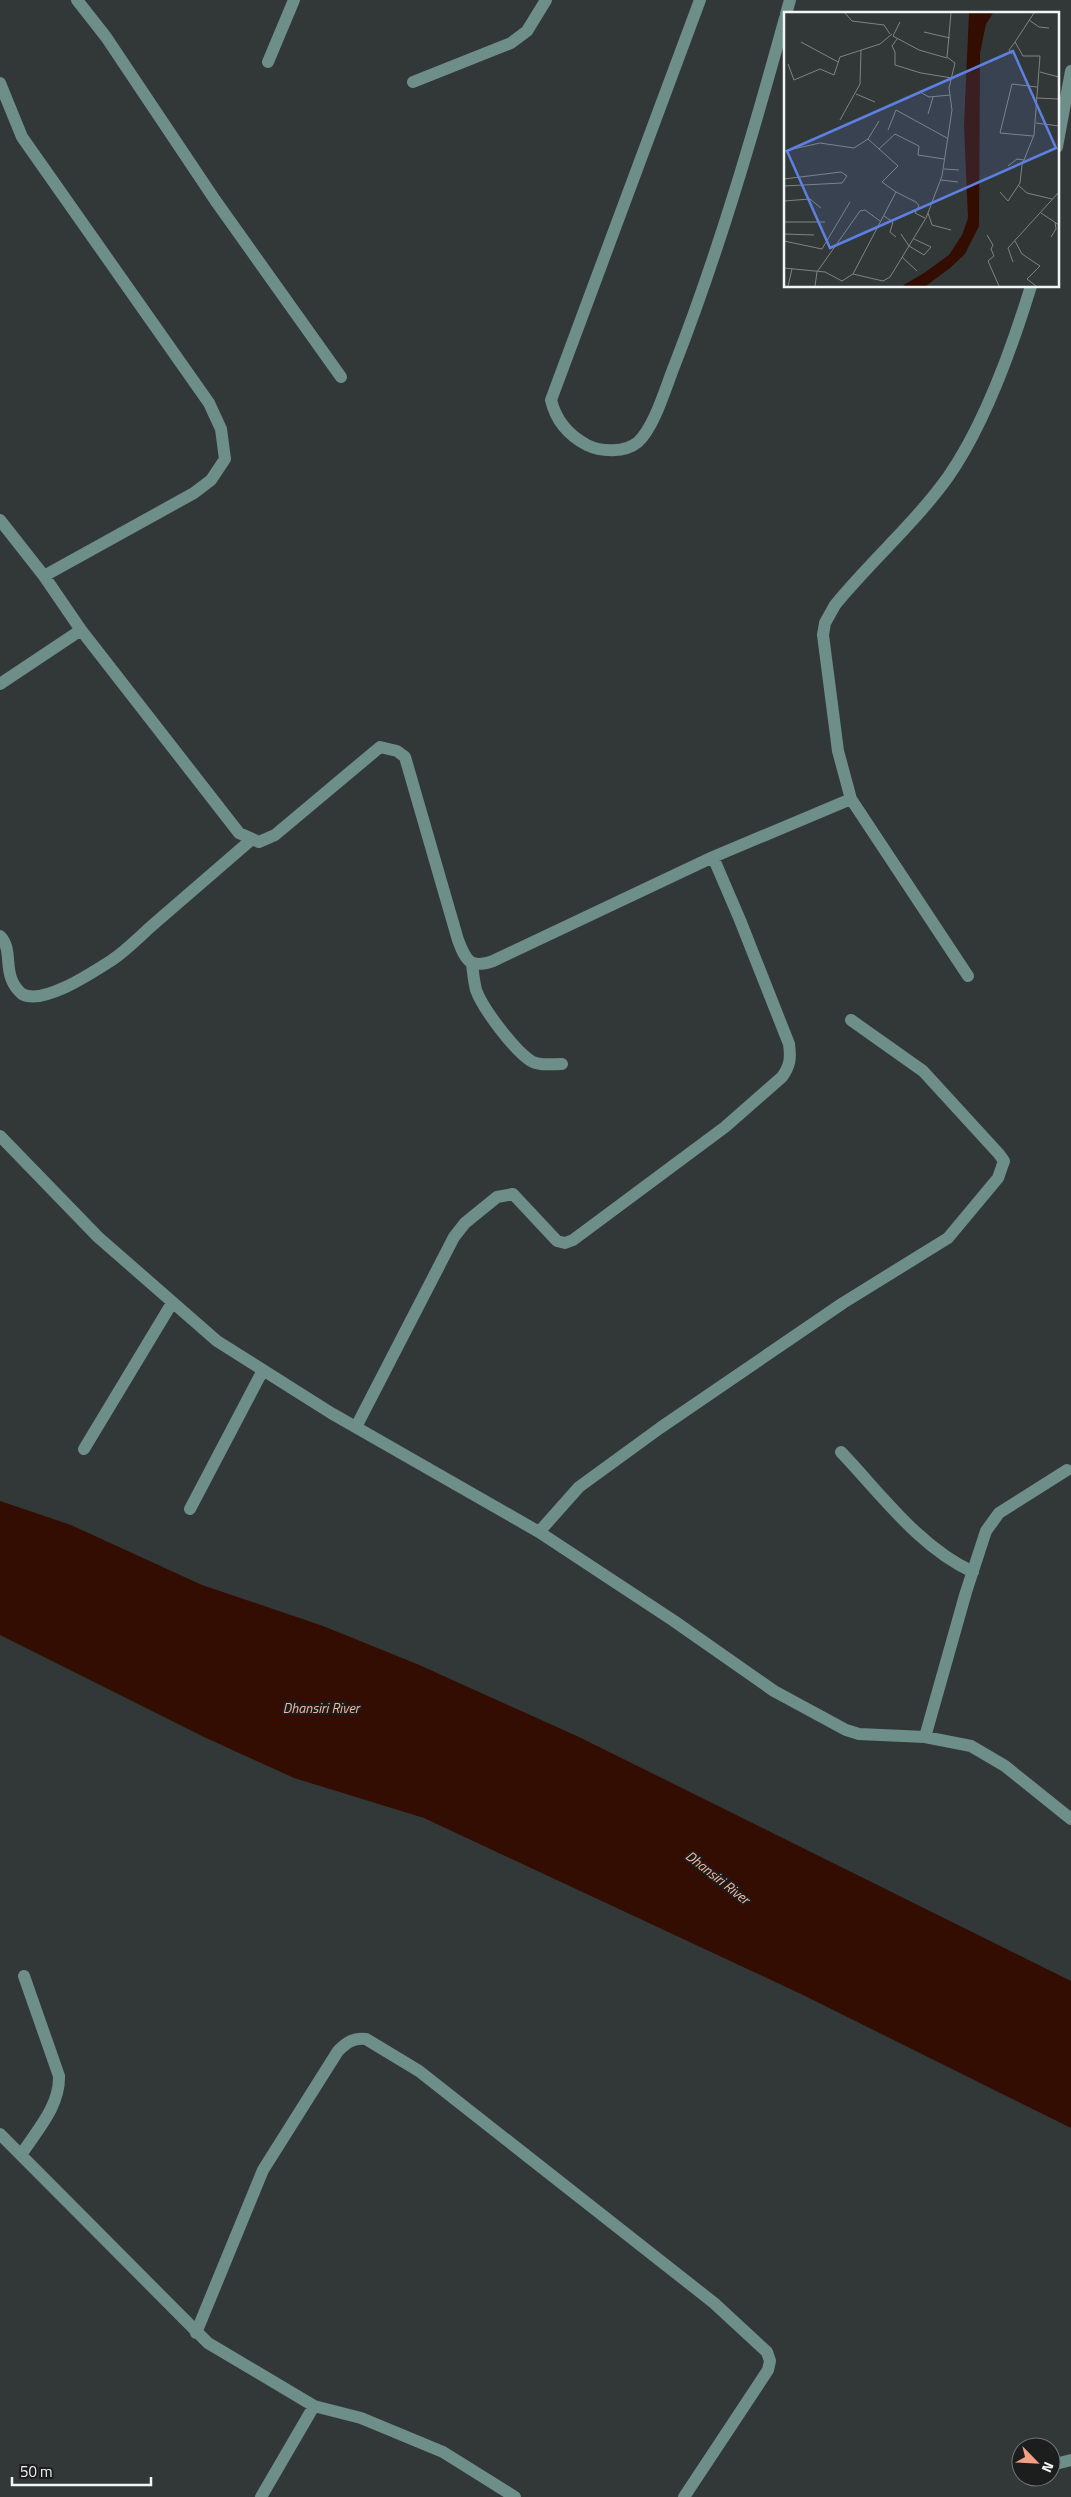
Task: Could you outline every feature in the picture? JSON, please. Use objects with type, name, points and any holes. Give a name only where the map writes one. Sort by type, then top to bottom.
[{"type":"street","points":[[77,0],[106,37],[215,200],[341,377]]},
{"type":"street","points":[[268,62],[294,0]]},
{"type":"street","points":[[413,82],[511,43],[527,31],[546,0]]},
{"type":"street","points":[[700,0],[551,400],[554,415],[564,427],[575,438],[594,448],[609,450],[627,448],[638,442],[657,410],[689,327],[715,248],[760,109],[784,22]]},
{"type":"street","points":[[1058,142],[1071,71]]},
{"type":"street","points":[[0,83],[22,137],[209,403],[222,429],[225,444],[225,459],[218,471],[194,493],[44,576]]},
{"type":"street","points":[[968,976],[850,800],[838,751],[824,644],[825,623],[835,605],[849,588],[948,477],[976,426],[1012,346],[1030,288]]},
{"type":"street","points":[[0,520],[44,576],[81,630],[239,833],[259,842],[275,835],[380,747],[397,751],[405,758],[410,769],[458,940],[464,955],[472,964],[476,989],[481,1001],[508,1037],[530,1060],[537,1063],[562,1064]]},
{"type":"street","points":[[0,684],[81,630]]},
{"type":"street","points":[[472,964],[481,965],[493,961],[713,857],[850,800]]},
{"type":"street","points":[[0,936],[3,939],[4,948],[1,968],[4,978],[11,987],[22,994],[30,998],[38,998],[73,983],[113,959],[251,840]]},
{"type":"street","points":[[356,1427],[433,1274],[454,1237],[465,1223],[497,1196],[513,1194],[558,1241],[564,1243],[573,1240],[725,1127],[782,1077],[791,1057],[789,1044],[713,857]]},
{"type":"street","points":[[539,1532],[579,1487],[660,1428],[843,1303],[948,1238],[960,1226],[998,1178],[1004,1161],[924,1071],[851,1020]]},
{"type":"street","points":[[0,1136],[98,1237],[203,1331],[264,1370],[356,1427],[539,1532],[674,1621],[774,1691],[846,1730],[859,1734],[925,1737],[971,1746],[985,1752],[1071,1819]]},
{"type":"street","points":[[84,1449],[172,1303]]},
{"type":"street","points":[[190,1509],[264,1370]]},
{"type":"street","points":[[841,1452],[931,1546],[948,1560],[973,1572]]},
{"type":"street","points":[[925,1737],[973,1572],[992,1521],[999,1513],[1067,1470]]},
{"type":"street","points":[[21,2155],[56,2102],[60,2088],[59,2076],[24,1976]]},
{"type":"street","points":[[196,2333],[272,2152],[338,2051],[347,2042],[356,2038],[366,2039],[420,2071],[714,2303],[767,2352],[770,2361],[765,2377],[684,2497]]},
{"type":"street","points":[[0,2134],[196,2333],[219,2351],[314,2406],[361,2418],[443,2452],[515,2497]]},
{"type":"street","points":[[261,2497],[314,2406]]},
{"type":"water","name":"Dhansiri River","points":[[0,1501],[71,1525],[202,1585],[323,1626],[417,1664],[579,1737],[1071,1981],[1071,2128],[803,1995],[424,1818],[294,1778],[204,1737],[0,1635]]}]
